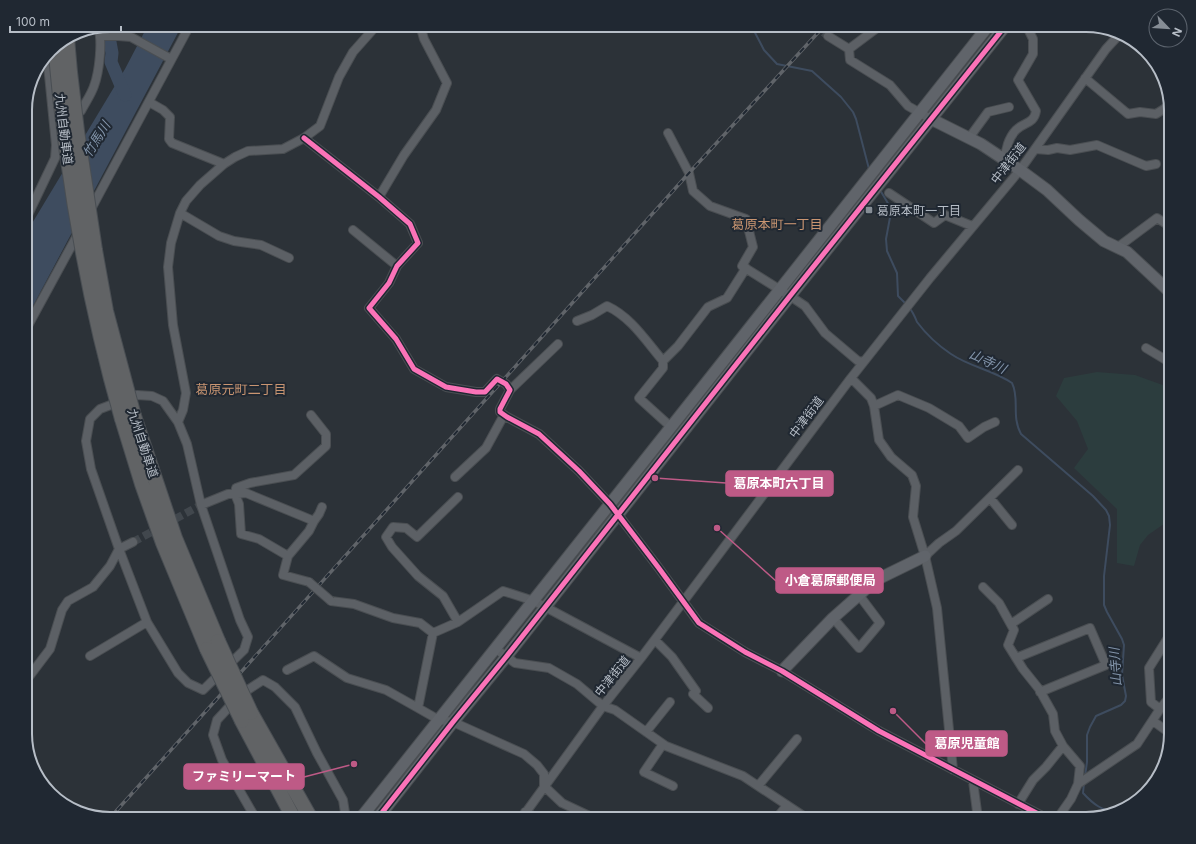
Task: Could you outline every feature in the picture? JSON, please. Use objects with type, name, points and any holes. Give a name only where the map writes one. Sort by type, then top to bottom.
[{"type":"highway","name":"九州自動車道","points":[[68,45],[77,132],[95,250],[128,417]]},
{"type":"highway","name":"九州自動車道","points":[[56,54],[65,136],[82,255],[110,378],[128,417],[175,538],[212,645],[291,812]]},
{"type":"highway","name":"九州自動車道","points":[[246,717],[307,812]]},
{"type":"street","points":[[81,111],[94,86],[102,36],[100,32]]},
{"type":"street","points":[[122,32],[122,36]]},
{"type":"street","points":[[32,318],[149,102],[169,58],[186,32]]},
{"type":"street","points":[[178,422],[183,410],[186,393],[173,325],[168,267],[171,243],[180,214],[186,201],[200,185],[224,164],[248,150],[282,149],[304,138],[320,126],[339,77],[353,52],[371,32]]},
{"type":"street","points":[[379,197],[404,155],[436,110],[447,83],[424,39],[422,32]]},
{"type":"street","points":[[849,49],[872,32]]},
{"type":"street","points":[[366,812],[983,32]]},
{"type":"street","points":[[382,812],[1000,32]]},
{"type":"street","points":[[1005,160],[1005,153],[1016,130],[1036,117],[1036,111],[1018,80],[1033,54],[1033,39],[1030,32]]},
{"type":"street","points":[[102,36],[122,36],[136,40],[169,58]]},
{"type":"street","points":[[828,36],[849,49]]},
{"type":"street","name":"中津街道","points":[[526,812],[603,706],[655,640],[863,362],[972,226],[1020,170],[1106,49],[1116,38]]},
{"type":"street","points":[[849,49],[850,60],[890,85],[908,106],[969,138],[1020,170],[1047,190],[1104,241],[1127,252],[1164,286]]},
{"type":"street","points":[[32,206],[57,154],[48,63]]},
{"type":"street","points":[[1085,78],[1128,114],[1140,112],[1156,114],[1164,109]]},
{"type":"street","points":[[149,102],[163,110],[170,117],[169,139],[172,143],[224,164]]},
{"type":"street","points":[[969,138],[988,112],[1009,107]]},
{"type":"street","points":[[668,133],[690,173],[694,191],[710,206],[746,219],[753,247],[742,266],[805,306],[825,333],[858,360],[863,362]]},
{"type":"street","points":[[304,138],[379,197],[410,224],[418,243],[397,266],[389,283],[368,308],[396,339],[414,369],[446,387],[485,392],[498,379],[506,384],[510,390]]},
{"type":"street","points":[[1035,148],[1048,150],[1057,148],[1070,150],[1097,145],[1146,166],[1156,164]]},
{"type":"street","points":[[888,193],[934,223],[945,215],[972,226]]},
{"type":"street","points":[[180,214],[219,236],[234,241],[261,245],[289,258]]},
{"type":"street","points":[[1118,247],[1157,218],[1164,222]]},
{"type":"street","points":[[353,230],[397,266]]},
{"type":"street","points":[[663,361],[678,346],[708,307],[727,298],[746,268]]},
{"type":"street","points":[[577,321],[592,315],[607,306],[616,310],[635,327],[663,361],[663,368],[638,398],[671,426]]},
{"type":"street","points":[[558,344],[510,390],[500,409],[500,412],[540,434],[579,471],[610,504],[699,623],[745,652],[782,671],[879,731],[1034,812]]},
{"type":"street","points":[[1146,348],[1164,359]]},
{"type":"street","points":[[851,378],[870,398],[874,406],[879,440],[891,457],[912,475],[916,486],[913,517],[925,556],[938,608],[953,770]]},
{"type":"street","points":[[137,395],[152,396],[163,401],[178,422],[187,444],[201,505],[240,620],[248,637],[244,650],[203,690],[188,683],[178,673],[146,622],[91,469],[86,441],[90,419],[100,409],[137,395]]},
{"type":"street","points":[[874,406],[898,395],[929,408],[959,426],[968,438],[984,427],[995,422]]},
{"type":"street","points":[[288,556],[260,538],[241,534],[239,504],[235,494],[236,488],[250,483],[294,475],[326,446],[326,434],[311,415]]},
{"type":"street","points":[[455,477],[486,448],[504,415]]},
{"type":"street","points":[[782,671],[833,618],[876,580],[925,556],[939,543],[956,531],[1018,470]]},
{"type":"street","points":[[201,505],[228,494],[246,492],[314,521]]},
{"type":"street","points":[[458,496],[417,537],[406,528],[393,527],[386,537],[392,547],[418,576],[443,596],[458,622]]},
{"type":"street","points":[[990,498],[1012,525]]},
{"type":"street","points":[[322,507],[309,531],[288,556],[283,575],[309,582],[331,600],[354,604],[393,618],[420,623],[433,633]]},
{"type":"street","points":[[32,672],[50,648],[62,610],[68,601],[93,587],[110,566],[119,549],[133,542]]},
{"type":"street","points":[[983,587],[999,603],[1011,624],[1014,630],[1008,646],[1040,692],[1052,714],[1055,731],[1063,746],[1080,766],[1079,783],[1071,799],[1062,812]]},
{"type":"street","points":[[433,633],[458,622],[503,591],[534,601],[641,658]]},
{"type":"street","points":[[833,618],[859,648],[880,623],[859,595]]},
{"type":"street","points":[[1011,624],[1048,599]]},
{"type":"street","points":[[90,656],[146,622]]},
{"type":"street","points":[[1016,658],[1090,628],[1106,665],[1040,692]]},
{"type":"street","points":[[418,708],[433,633]]},
{"type":"street","points":[[655,640],[672,657],[696,691],[693,694],[708,708]]},
{"type":"street","points":[[1160,709],[1150,702],[1149,668],[1164,644]]},
{"type":"street","points":[[496,649],[515,663],[549,668],[577,684],[603,706],[615,710],[666,746],[743,776],[798,812]]},
{"type":"street","points":[[287,670],[314,656],[347,678],[386,690],[439,720],[453,722],[524,754],[537,765],[544,774],[544,786],[562,803],[581,812]]},
{"type":"street","points":[[252,812],[222,760],[213,735],[217,720],[240,695],[263,680],[275,687],[295,707],[316,753],[342,800],[345,812]]},
{"type":"street","points":[[646,732],[670,702]]},
{"type":"street","points":[[1079,783],[1137,744],[1164,704]]},
{"type":"street","points":[[1153,721],[1164,729]]},
{"type":"street","points":[[758,786],[797,740]]},
{"type":"street","points":[[663,744],[644,772],[672,786]]},
{"type":"street","points":[[1018,804],[1033,780],[1063,746]]},
{"type":"street","points":[[974,780],[977,812]]},
{"type":"street","points":[[782,812],[787,805]]},
{"type":"shaded area","points":[[1097,372],[1135,375],[1164,385],[1164,524],[1148,535],[1140,545],[1134,566],[1117,563],[1117,509],[1074,468],[1088,449],[1077,421],[1056,396],[1064,378]]},
{"type":"water","name":"竹馬川","points":[[144,32],[178,32],[32,308],[32,223],[125,69]]},
{"type":"waterway","points":[[108,32],[112,53],[111,62],[125,95]]},
{"type":"waterway","name":"山寺川","points":[[755,32],[764,50],[777,64],[812,71],[841,97],[853,112],[856,119],[869,169]]},
{"type":"waterway","name":"山寺川","points":[[880,190],[889,205],[891,212],[886,239],[887,251],[897,273],[898,296],[907,305]]},
{"type":"waterway","name":"山寺川","points":[[910,309],[924,331],[946,351],[1012,383],[1015,395],[1016,421],[1021,434],[1093,496],[1106,510],[1109,516],[1110,525],[1104,576],[1104,605],[1124,645],[1122,675],[1126,696],[1125,701],[1121,705],[1096,716],[1090,727],[1087,735],[1087,762],[1085,776]]},
{"type":"waterway","name":"山寺川","points":[[1084,783],[1083,793],[1098,806],[1105,809]]},
{"type":"tunnel","points":[[823,32],[828,36]]},
{"type":"tunnel","points":[[133,542],[201,505]]},
{"type":"railway","points":[[115,812],[689,173],[819,32]]},
{"type":"cycle path","points":[[382,812],[1000,32]]},
{"type":"cycle path","points":[[304,138],[379,197],[410,224],[418,243],[397,266],[389,283],[369,308],[396,339],[414,369],[446,387],[476,392],[485,392],[497,379],[506,384],[510,390],[500,409],[500,412],[539,434],[579,471],[610,504],[699,623],[745,652],[782,671],[879,731],[1035,812]]},
{"type":"place","name":"葛原本町一丁目","points":[[869,210]]},
{"type":"place","name":"葛原本町六丁目","points":[[655,478]]},
{"type":"place","name":"小倉葛原郵便局","points":[[717,528]]},
{"type":"place","name":"葛原児童館","points":[[893,711]]},
{"type":"place","name":"ファミリーマート","points":[[354,764]]},
{"type":"district","name":"葛原本町一丁目","points":[[777,224]]},
{"type":"district","name":"葛原元町二丁目","points":[[241,389]]}]
